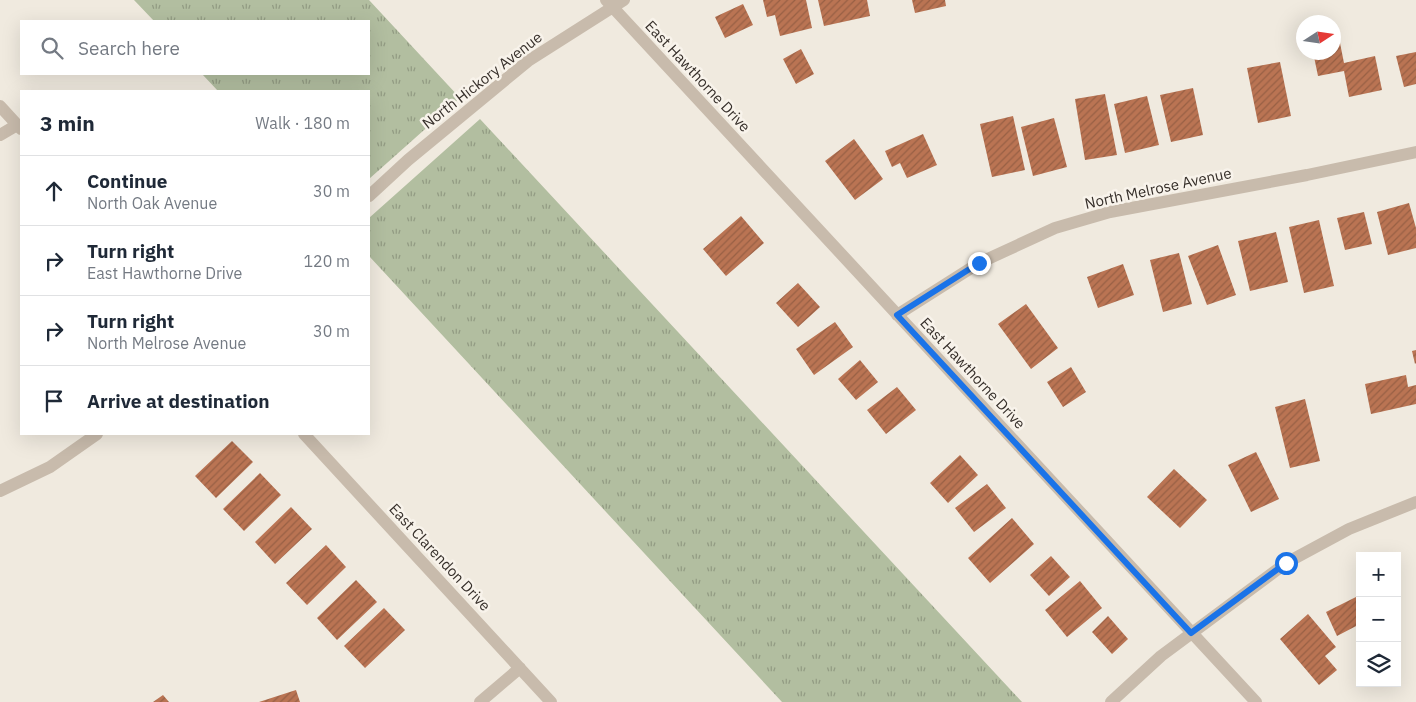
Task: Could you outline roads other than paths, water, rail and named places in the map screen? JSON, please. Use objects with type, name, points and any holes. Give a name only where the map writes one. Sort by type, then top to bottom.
[{"type":"street","name":"North Hickory Avenue","points":[[370,195],[408,160],[528,61],[609,4],[624,0]]},
{"type":"street","name":"East Hawthorne Drive","points":[[609,4],[1256,702]]},
{"type":"street","points":[[0,106],[19,127],[0,135]]},
{"type":"street","name":"North Melrose Avenue","points":[[897,315],[979,263],[1056,228],[1110,212],[1307,175],[1416,152]]},
{"type":"street","points":[[0,491],[50,466],[96,435]]},
{"type":"street","name":"East Clarendon Drive","points":[[305,435],[551,702]]},
{"type":"street","points":[[1112,702],[1161,656],[1286,563],[1349,529],[1416,502]]},
{"type":"street","points":[[480,702],[520,668]]}]
